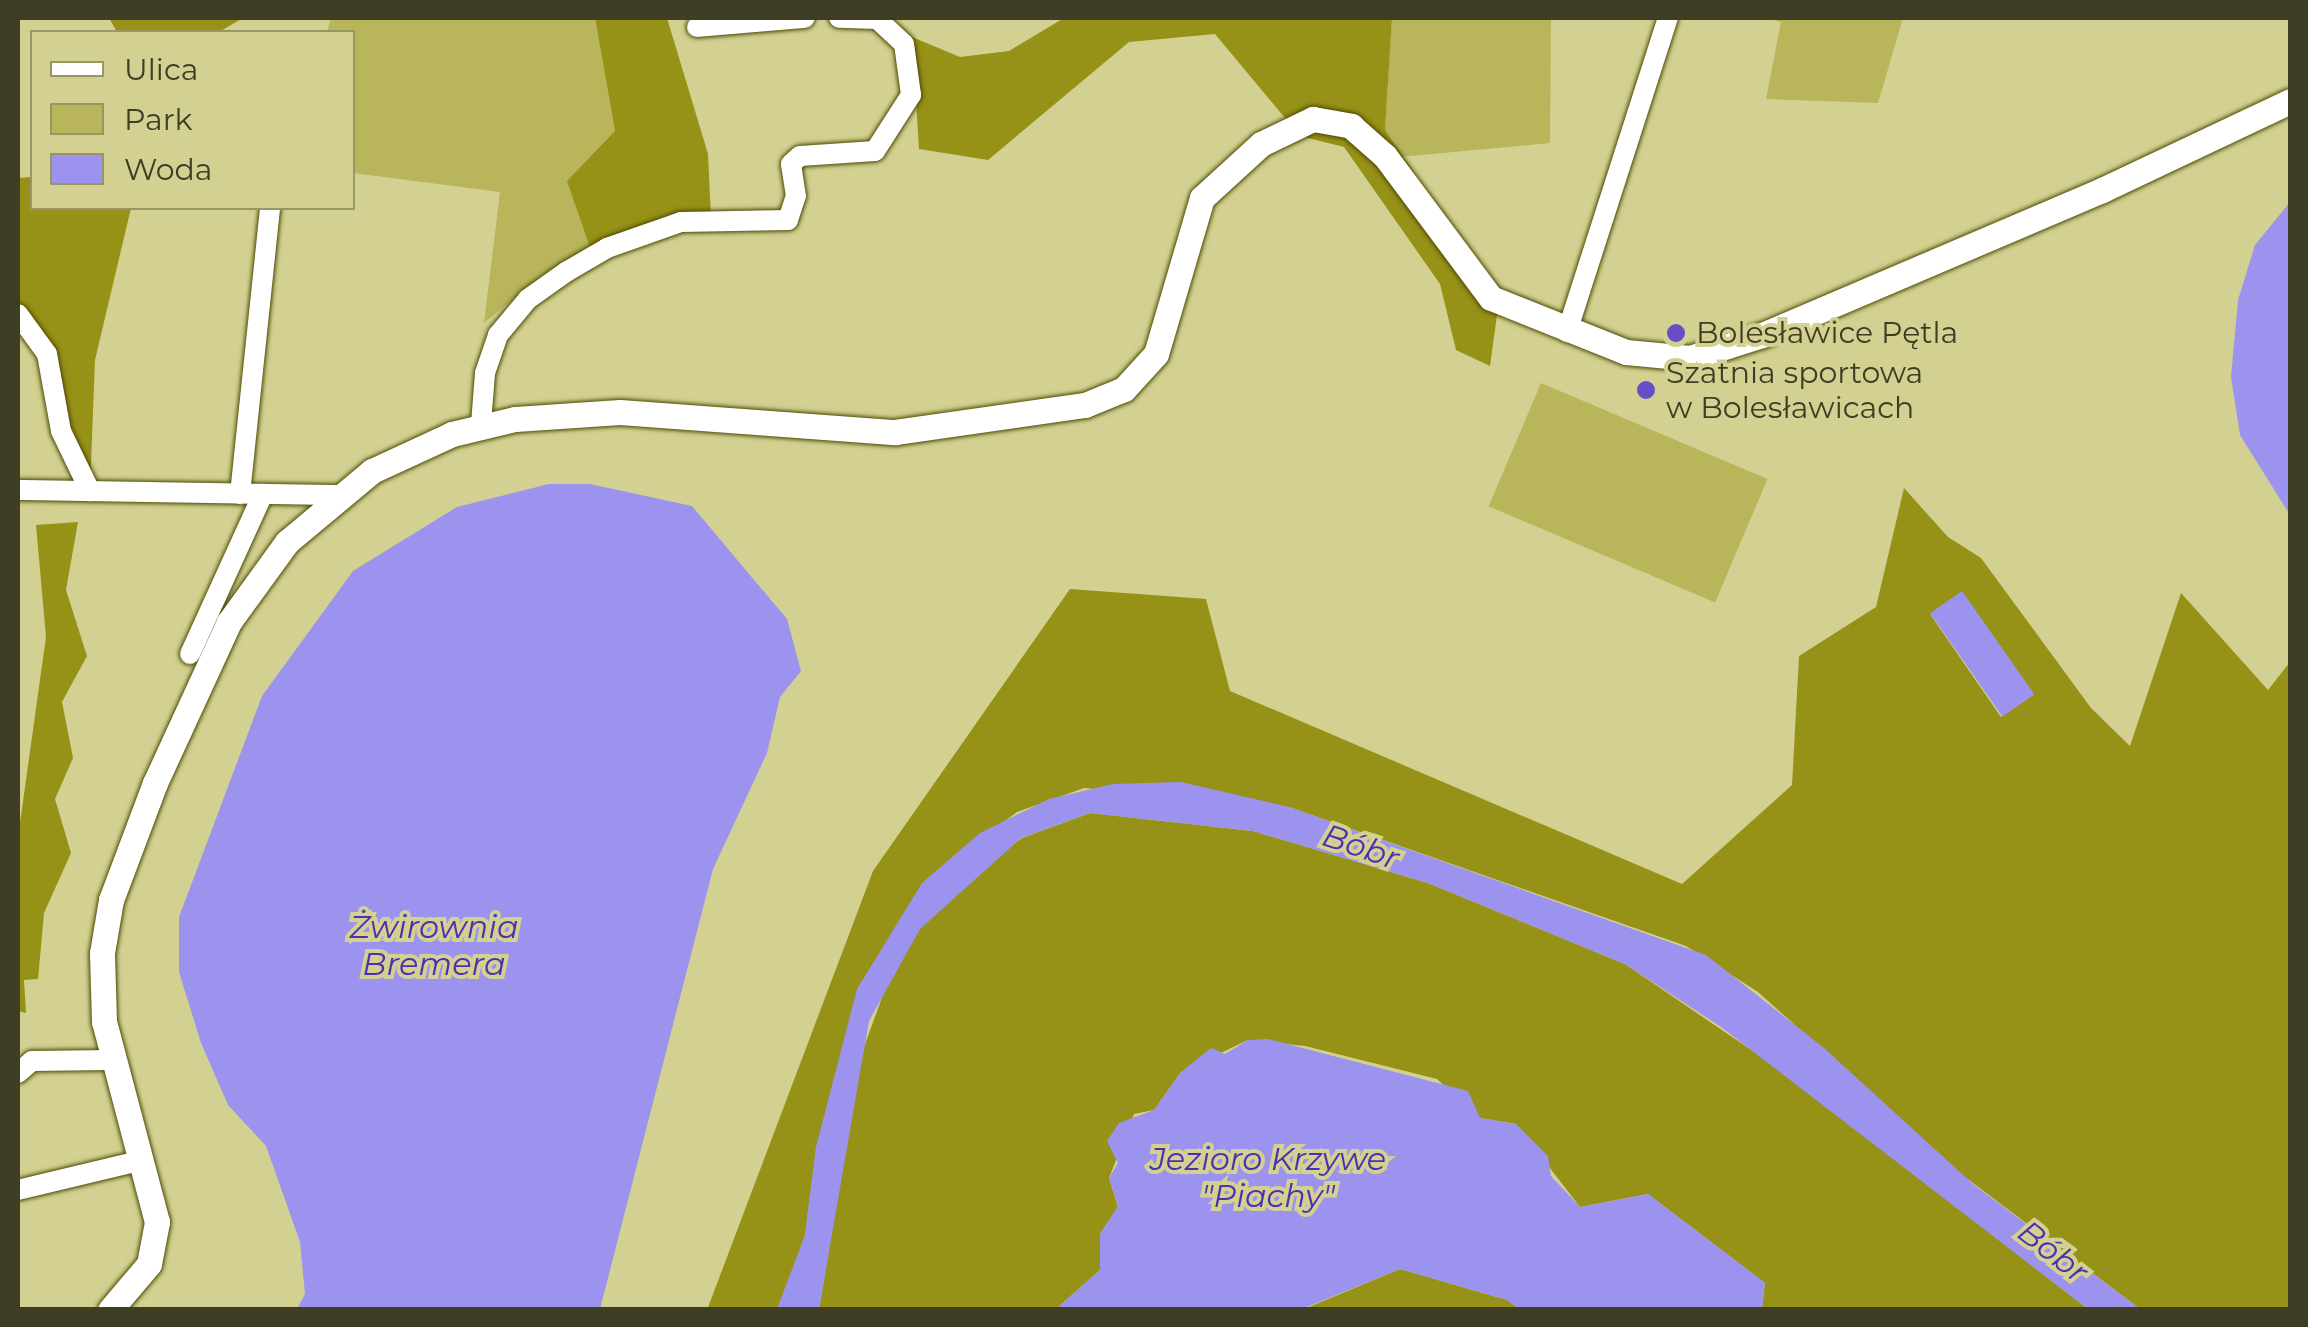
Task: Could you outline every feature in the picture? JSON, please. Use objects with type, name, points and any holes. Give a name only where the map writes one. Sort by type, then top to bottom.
[{"type":"street","points":[[697,27],[805,18]]},
{"type":"street","points":[[481,424],[485,373],[498,336],[528,299],[566,272],[606,248],[681,222],[788,220],[796,196],[792,164],[800,156],[875,150],[911,95],[904,44],[877,19],[839,18]]},
{"type":"street","points":[[1567,332],[1668,18]]},
{"type":"street","points":[[110,1310],[149,1264],[157,1222],[110,1060],[102,953],[124,860],[230,622],[288,542],[338,495],[372,471],[481,424],[620,412],[896,432],[1085,405],[1124,388],[1156,354],[1202,198],[1260,144],[1313,119],[1351,126],[1385,156],[1490,298],[1567,332],[1644,356],[1690,358],[1722,349],[2102,190],[2290,101]]},
{"type":"street","points":[[240,494],[270,210]]},
{"type":"street","points":[[18,314],[46,354],[61,432],[90,491]]},
{"type":"street","points":[[18,490],[338,495]]},
{"type":"street","points":[[190,654],[263,494]]},
{"type":"street","points":[[18,1073],[32,1060],[110,1060]]},
{"type":"street","points":[[18,1190],[139,1161]]},
{"type":"green space","points":[[331,18],[595,18],[615,131],[593,256],[519,294],[484,323],[500,192],[355,173],[355,30],[328,30]]},
{"type":"green space","points":[[1392,18],[1551,18],[1550,143],[1400,157],[1385,130]]},
{"type":"green space","points":[[1767,18],[1903,18],[1878,103],[1766,99],[1781,22]]},
{"type":"green space","points":[[1541,383],[1767,479],[1715,602],[1489,506]]},
{"type":"shaded area","points":[[109,18],[243,18],[222,30],[116,30]]},
{"type":"shaded area","points":[[595,18],[667,18],[708,154],[711,218],[593,256],[567,181],[615,131]]},
{"type":"shaded area","points":[[1064,18],[1392,18],[1385,130],[1499,300],[1490,366],[1456,350],[1440,284],[1344,147],[1300,136],[1215,34],[1129,42],[988,160],[919,149],[912,37],[960,57],[1009,51]]},
{"type":"shaded area","points":[[30,177],[30,210],[131,210],[95,360],[90,491],[47,354],[18,314],[18,178]]},
{"type":"shaded area","points":[[1904,488],[1948,537],[1981,558],[2091,708],[2130,746],[2181,593],[2268,690],[2290,662],[2290,1309],[2140,1309],[1961,1174],[1758,992],[1686,946],[1289,807],[1084,788],[1017,812],[924,883],[858,988],[816,1150],[805,1236],[778,1309],[707,1310],[873,871],[1070,589],[1206,599],[1230,691],[1682,884],[1792,785],[1799,656],[1876,607]],"holes":[[[1930,614],[2033,695],[2001,717]]]},
{"type":"shaded area","points":[[78,522],[66,590],[87,656],[62,702],[73,758],[55,799],[71,853],[44,913],[38,979],[24,980],[26,1013],[18,1011],[18,837],[46,637],[36,525]]},
{"type":"shaded area","points":[[1090,813],[1253,831],[1428,883],[1625,964],[1763,1058],[2088,1309],[1762,1309],[1765,1283],[1648,1194],[1580,1207],[1516,1124],[1480,1118],[1437,1079],[1305,1046],[1248,1040],[1181,1072],[1154,1110],[1134,1114],[1109,1178],[1118,1207],[1100,1234],[1100,1270],[1056,1309],[819,1310],[860,1058],[888,981],[919,928],[997,856],[1022,838]]},
{"type":"shaded area","points":[[1400,1269],[1507,1300],[1519,1309],[1302,1310]]},
{"type":"water","points":[[2290,202],[2290,515],[2240,435],[2231,377],[2238,300],[2255,245]]},
{"type":"water","name":"Żwirownia Bremera","points":[[549,484],[590,484],[692,506],[787,619],[801,671],[780,697],[767,753],[713,869],[600,1309],[297,1309],[305,1294],[300,1242],[266,1146],[228,1105],[201,1043],[179,972],[179,917],[262,696],[353,571],[457,507]]},
{"type":"water","points":[[1962,591],[2034,694],[2002,717],[1930,613]]},
{"type":"water","name":"Bóbr","points":[[1181,782],[1289,807],[1706,955],[1824,1048],[1973,1184],[2140,1309],[2088,1309],[1721,1027],[1625,964],[1428,883],[1253,831],[1090,813],[1021,838],[920,929],[869,1021],[819,1309],[777,1309],[805,1235],[816,1147],[857,989],[922,883],[980,833],[1049,799],[1113,784]]},
{"type":"water","name":"Jezioro Krzywe \"Piachy\"","points":[[1268,1039],[1468,1091],[1480,1118],[1516,1124],[1548,1156],[1551,1176],[1580,1207],[1648,1194],[1765,1283],[1762,1309],[1519,1309],[1507,1300],[1400,1269],[1302,1309],[1056,1309],[1100,1270],[1100,1234],[1118,1206],[1109,1178],[1118,1163],[1107,1141],[1119,1123],[1154,1110],[1181,1072],[1211,1048],[1225,1054],[1248,1040]]},
{"type":"place","name":"Bolesławice Pętla","points":[[1676,333]]},
{"type":"place","name":"Szatnia sportowa w Bolesławicach","points":[[1646,390]]}]
